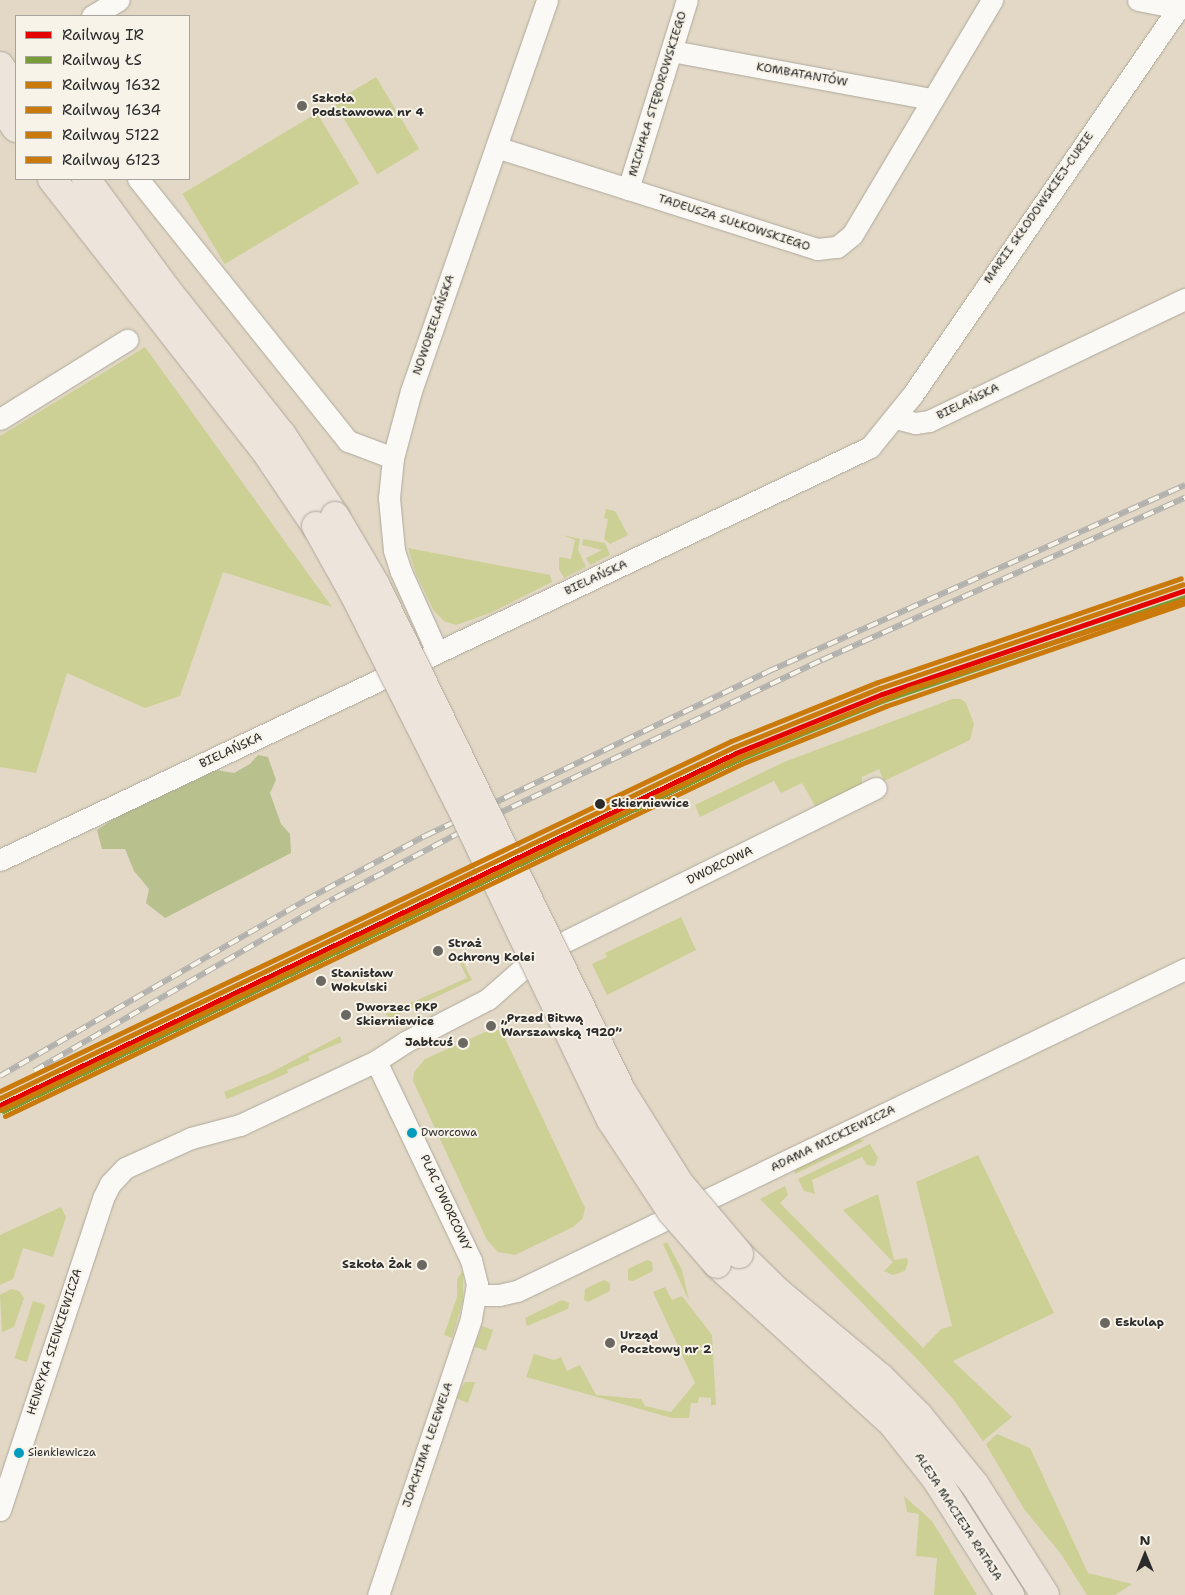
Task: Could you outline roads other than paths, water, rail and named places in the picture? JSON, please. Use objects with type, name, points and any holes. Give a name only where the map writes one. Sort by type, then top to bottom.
[{"type":"main road","points":[[0,66],[15,89]]},
{"type":"main road","points":[[0,105],[15,127]]},
{"type":"main road","points":[[53,180],[266,452],[325,521]]},
{"type":"main road","points":[[87,180],[167,290],[282,436],[325,521],[354,594],[469,824],[611,1120],[671,1211],[872,1386],[944,1444],[975,1485],[1045,1595]]},
{"type":"main road","name":"ALEJA MACIEJA RATAJA","points":[[872,1386],[892,1423],[936,1479],[1010,1595]]},
{"type":"street","points":[[94,15],[118,0]]},
{"type":"street","name":"NOWOBIELAŃSKA","points":[[437,652],[401,572],[394,550],[389,498],[393,458],[411,391],[548,0]]},
{"type":"street","name":"MICHAŁA STĘBOROWSKIEGO","points":[[628,189],[687,0]]},
{"type":"street","name":"TADEUSZA SUŁKOWSKIEGO","points":[[496,147],[817,249],[837,247],[852,235],[992,0]]},
{"type":"street","points":[[1138,0],[1182,4]]},
{"type":"street","name":"MARII SKŁODOWSKIEJ-CURIE","points":[[896,418],[1182,4]]},
{"type":"street","name":"KOMBATANTÓW","points":[[672,51],[932,99]]},
{"type":"street","points":[[139,180],[348,440],[393,458]]},
{"type":"street","name":"BIELAŃSKA","points":[[0,860],[437,652],[861,454],[878,440],[896,418],[914,423],[929,421],[1185,299]]},
{"type":"street","points":[[0,419],[127,340]]},
{"type":"street","name":"DWORCOWA","points":[[115,1177],[142,1158],[191,1138],[240,1124],[376,1060],[405,1042],[488,999],[520,971],[562,943],[876,788]]},
{"type":"street","name":"ADAMA MICKIEWICZA","points":[[477,1295],[498,1295],[516,1291],[1185,969]]},
{"type":"street","name":"PLAC DWORCOWY","points":[[376,1060],[471,1260],[477,1295]]},
{"type":"street","name":"HENRYKA SIENKIEWICZA","points":[[0,1510],[100,1206],[115,1177]]},
{"type":"street","name":"JOACHIMA LELEWELA","points":[[378,1595],[477,1295]]},
{"type":"railway","points":[[0,1076],[306,900],[425,836],[767,672],[1185,485]]},
{"type":"railway","points":[[34,1071],[335,898],[472,826],[822,660],[1185,498]]},
{"type":"rail line","name":"5122","points":[[0,1091],[731,741],[878,682],[1181,578]]},
{"type":"rail line","name":"1632","points":[[0,1098],[734,747],[880,688],[1183,584]]},
{"type":"rail line","name":"IR","points":[[0,1105],[736,753],[882,694],[1185,590]]},
{"type":"rail line","name":"ŁS","points":[[3,1111],[739,759],[884,700],[1185,597]]},
{"type":"rail line","name":"6123","points":[[0,1110],[739,757],[909,689],[1183,600]]},
{"type":"rail line","name":"1634","points":[[5,1116],[741,764],[886,706],[1185,603]]},
{"type":"place","name":"Szkoła Podstawowa nr 4","points":[[302,106]]},
{"type":"place","name":"Skierniewice","points":[[600,804]]},
{"type":"place","name":"Straż Ochrony Kolei","points":[[438,951]]},
{"type":"place","name":"Stanisław Wokulski","points":[[321,981]]},
{"type":"place","name":"Dworzec PKP Skierniewice","points":[[346,1015]]},
{"type":"place","name":"„Przed Bitwą Warszawską 1920”","points":[[491,1026]]},
{"type":"place","name":"Jabłcuś","points":[[463,1043]]},
{"type":"place","name":"Dworcowa","points":[[412,1133]]},
{"type":"place","name":"Szkoła Żak","points":[[422,1265]]},
{"type":"place","name":"Eskulap","points":[[1105,1323]]},
{"type":"place","name":"Urząd Pocztowy nr 2","points":[[610,1343]]},
{"type":"place","name":"Sienkiewicza","points":[[19,1453]]}]
